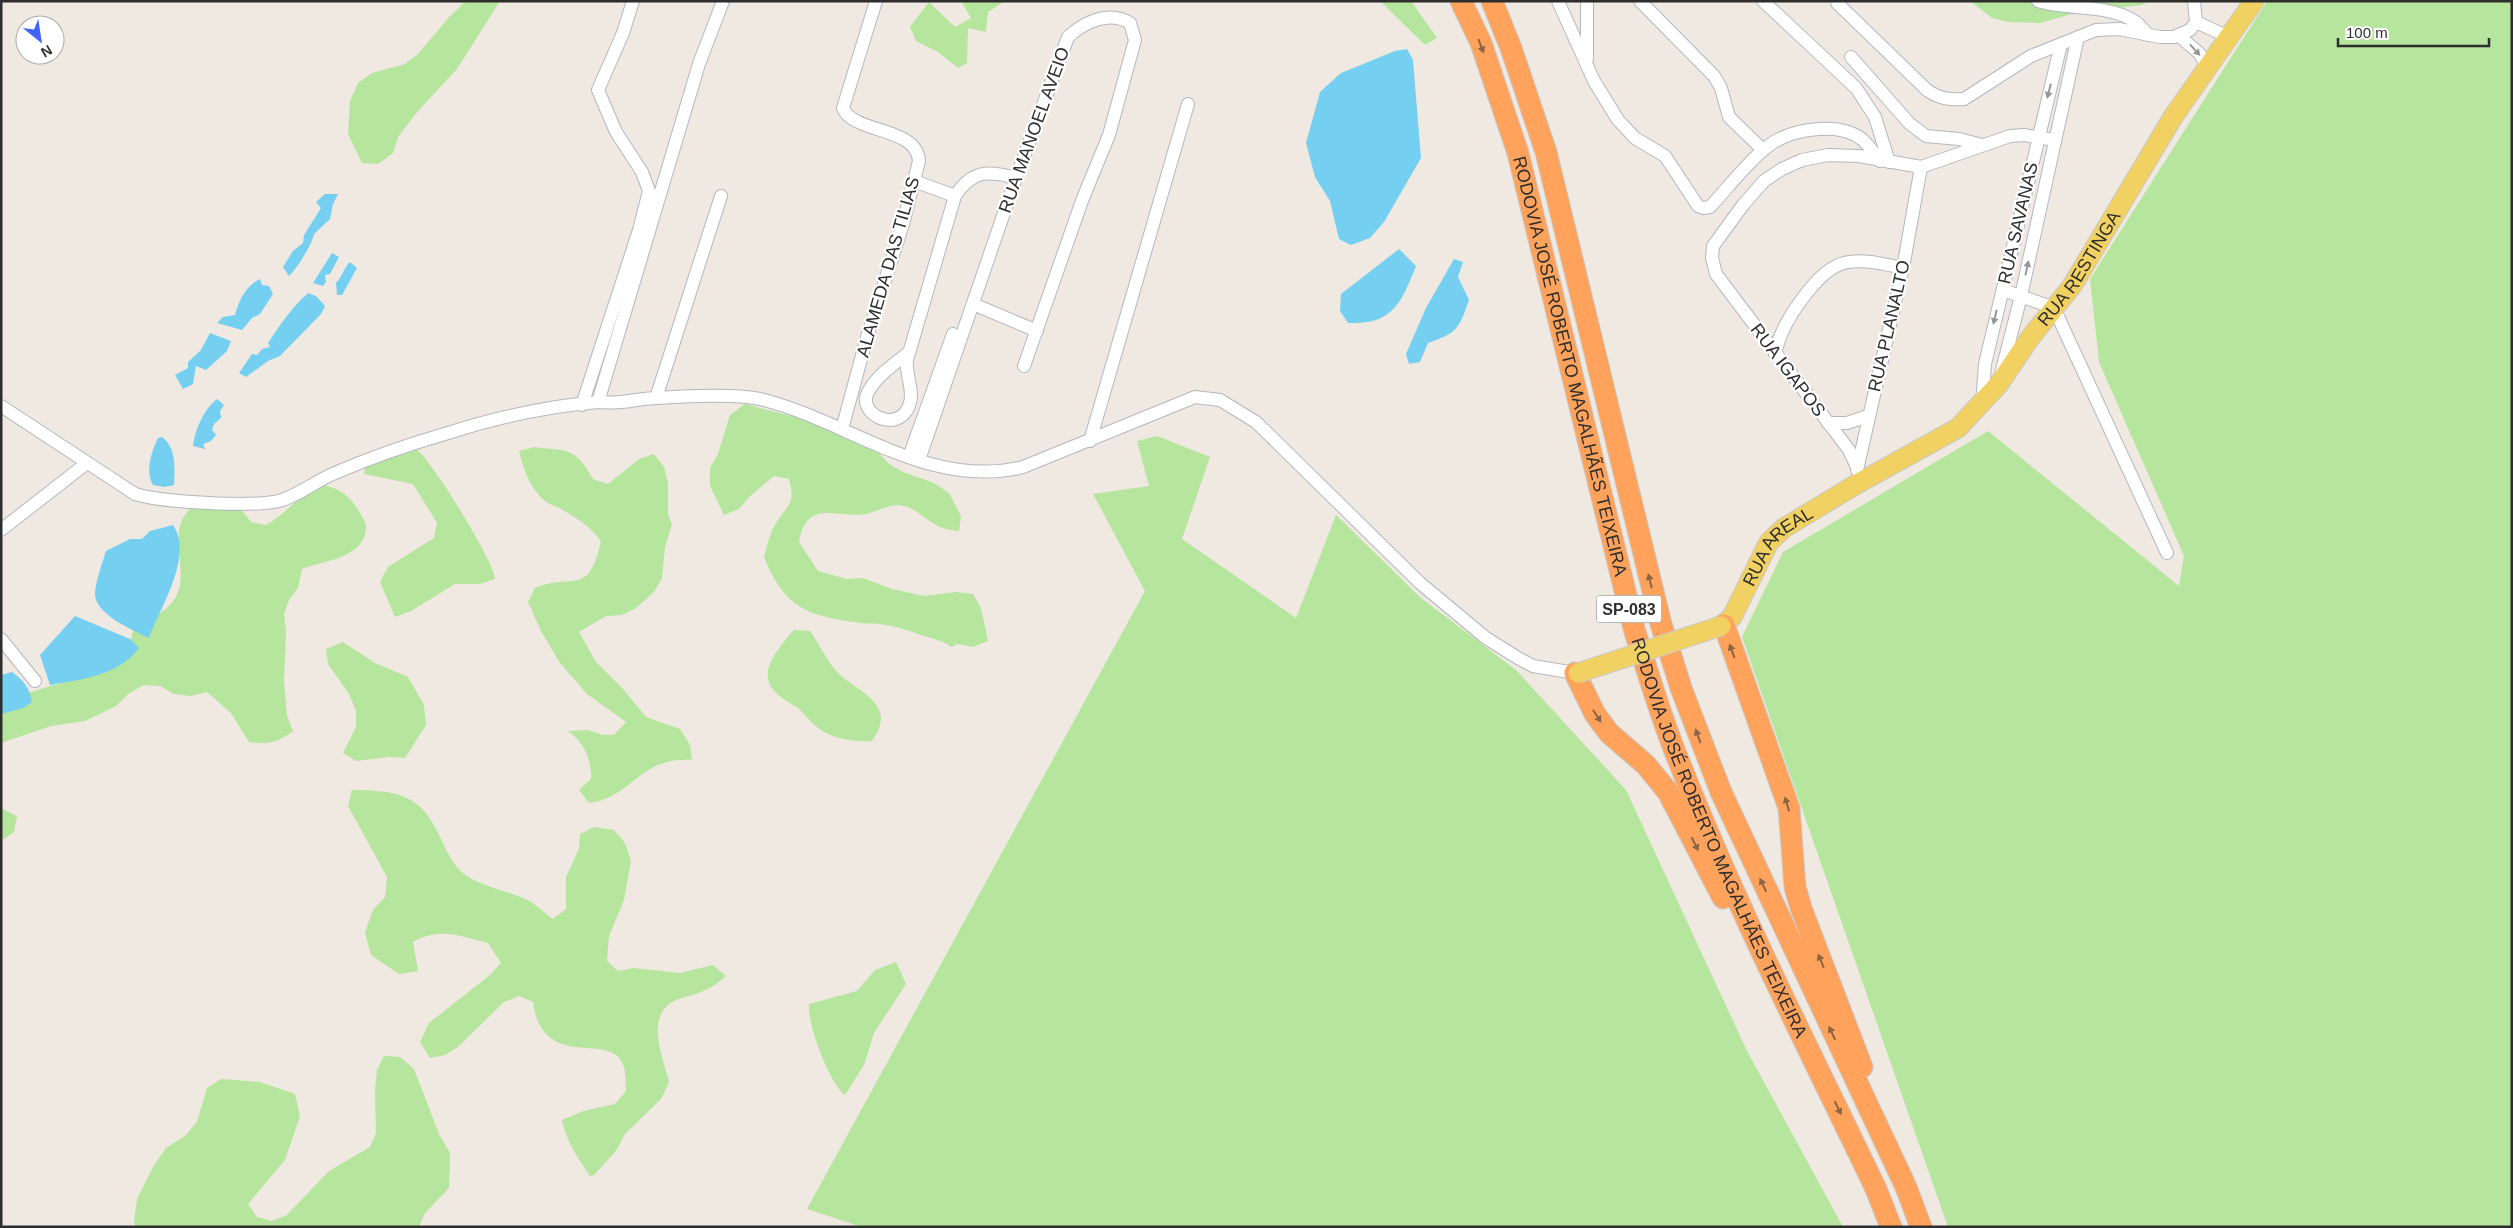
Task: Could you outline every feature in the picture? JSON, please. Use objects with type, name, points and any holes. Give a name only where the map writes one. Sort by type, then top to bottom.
[{"type":"highway","name":"RODOVIA JOSÉ ROBERTO MAGALHÃES TEIXEIRA","points":[[1461,1],[1481,43],[1518,153],[1635,632],[1656,698],[1679,763],[1726,872],[1876,1189],[1891,1227]]},
{"type":"highway","name":"RODOVIA JOSÉ ROBERTO MAGALHÃES TEIXEIRA","points":[[1492,1],[1512,48],[1546,152],[1661,624],[1684,697],[1702,748],[1741,838],[1906,1187],[1921,1227]]},
{"type":"highway","points":[[1722,626],[1789,808],[1795,887],[1801,908],[1891,1142],[1906,1187]]},
{"type":"highway","points":[[1576,673],[1595,714],[1609,733],[1646,765],[1668,792],[1733,917],[1822,1075]]},
{"type":"main road","name":"RUA RESTINGA","points":[[1855,486],[1958,428],[1999,384],[2030,338],[2072,286],[2173,117],[2254,1]]},
{"type":"main road","name":"RUA AREAL","points":[[1722,626],[1737,609],[1769,542],[1784,528],[1855,486]]},
{"type":"main road","points":[[1576,673],[1722,626]]},
{"type":"street","points":[[582,405],[639,230],[648,191],[642,172],[616,132],[598,90],[623,32],[633,1]]},
{"type":"street","points":[[598,402],[699,64],[723,1]]},
{"type":"street","name":"ALAMEDA DAS TILIAS","points":[[842,429],[867,336],[903,224],[919,158],[914,148],[898,136],[851,117],[844,108],[876,1]]},
{"type":"street","points":[[1558,1],[1594,81],[1618,120],[1635,138],[1665,156],[1698,206],[1703,208],[1710,207],[1763,150],[1775,141],[1821,129],[1844,132],[1862,140],[1885,162],[1921,167],[2010,136],[2038,136],[2055,140]]},
{"type":"street","points":[[1586,1],[1587,63]]},
{"type":"street","points":[[1640,1],[1714,76],[1720,88],[1728,117],[1763,150]]},
{"type":"street","points":[[1763,1],[1856,88],[1876,117],[1885,162]]},
{"type":"street","points":[[2038,1],[2054,6],[2101,10],[2133,20],[2148,34]]},
{"type":"street","points":[[1837,3],[1928,91],[1940,98],[1964,99],[2030,56],[2096,30],[2112,29],[2160,37],[2178,35],[2190,30],[2196,22],[2194,1]]},
{"type":"street","name":"RUA MANOEL AVEIO","points":[[914,458],[973,304],[1012,176],[1068,37],[1078,27],[1103,18],[1121,18],[1130,23],[1135,40],[1109,135],[1083,198],[1024,366]]},
{"type":"street","points":[[2196,22],[2222,34],[2232,33]]},
{"type":"street","points":[[2178,35],[2199,54],[2208,67]]},
{"type":"street","name":"RUA SAVANAS","points":[[1999,384],[2021,296],[2078,37]]},
{"type":"street","name":"RUA SAVANAS","points":[[1982,404],[1985,364],[2061,44]]},
{"type":"street","points":[[1851,57],[1908,122],[1926,136],[1959,139],[1982,145]]},
{"type":"street","points":[[1090,441],[1188,104]]},
{"type":"street","name":"RUA IGAPOS","points":[[1857,467],[1849,450],[1774,354],[1716,274],[1712,258],[1713,246],[1742,205],[1764,181],[1802,160],[1828,155],[1859,156],[1885,162]]},
{"type":"street","name":"RUA PLANALTO","points":[[1855,486],[1857,467],[1868,416],[1903,268],[1921,167]]},
{"type":"street","points":[[909,352],[882,375],[867,393],[865,399],[870,410],[880,418],[899,419],[908,408],[911,400],[906,366],[909,352],[955,196],[972,178],[985,172],[1012,176],[993,223],[914,458]]},
{"type":"street","points":[[914,181],[955,196]]},
{"type":"street","points":[[656,398],[721,196]]},
{"type":"street","points":[[1774,354],[1786,322],[1819,277],[1830,269],[1844,262],[1868,260],[1903,268]]},
{"type":"street","points":[[2003,290],[2054,308],[2167,553]]},
{"type":"street","points":[[973,304],[1037,331]]},
{"type":"street","points":[[1,406],[123,487],[146,497],[267,503],[287,499],[334,473],[400,447],[493,420],[598,402],[619,403],[656,398],[721,396],[762,399],[842,429],[886,450],[950,470],[1004,472],[1023,467],[1090,441],[1195,397],[1220,400],[1256,422],[1394,559],[1451,611],[1518,658],[1533,666],[1576,673]]},
{"type":"street","points":[[1828,423],[1847,423],[1868,416]]},
{"type":"street","points":[[1,530],[87,463]]},
{"type":"street","points":[[3,646],[35,681]]},
{"type":"green space","points":[[466,1],[500,1],[457,69],[417,112],[398,137],[393,153],[378,164],[362,163],[348,134],[350,101],[358,83],[372,73],[405,64],[418,54],[450,16]]},
{"type":"green space","points":[[961,1],[1005,1],[988,12],[986,32],[968,28],[967,63],[958,68],[938,52],[916,41],[910,27],[929,2],[955,27],[971,18]]},
{"type":"green space","points":[[1380,1],[1411,1],[1437,38],[1425,45]]},
{"type":"green space","points":[[1970,1],[2151,1],[2141,5],[2072,14],[2040,23],[2008,22],[1992,18]]},
{"type":"green space","points":[[2267,1],[2512,1],[2512,1227],[1948,1227],[1742,637],[1783,552],[1988,431],[2179,586],[2184,556],[2099,362],[2090,279]]},
{"type":"green space","points":[[745,404],[807,420],[878,452],[889,464],[903,472],[934,483],[949,493],[961,516],[959,531],[937,526],[905,506],[895,505],[866,514],[825,513],[816,515],[809,519],[803,528],[799,542],[818,571],[847,579],[863,578],[892,589],[924,596],[956,592],[973,594],[981,608],[988,641],[973,647],[957,644],[952,647],[939,640],[891,626],[826,617],[800,607],[790,599],[772,574],[764,557],[772,530],[791,501],[792,495],[789,479],[774,476],[749,497],[739,509],[724,515],[710,486],[710,468],[718,454],[730,415]]},
{"type":"green space","points":[[1157,436],[1210,457],[1182,539],[1296,618],[1336,515],[1421,598],[1516,670],[1626,790],[1747,1051],[1843,1227],[862,1227],[807,1209],[1145,591],[1093,494],[1149,486],[1137,441]]},
{"type":"green space","points":[[398,446],[417,450],[435,472],[485,553],[495,579],[480,584],[455,584],[411,611],[395,617],[380,582],[388,567],[434,538],[437,523],[413,484],[364,474],[367,459]]},
{"type":"green space","points":[[534,447],[570,452],[581,461],[593,479],[608,484],[639,459],[654,454],[664,467],[668,483],[668,515],[672,524],[665,547],[662,578],[654,592],[636,608],[622,615],[606,616],[579,632],[596,662],[623,689],[646,717],[680,729],[690,745],[692,760],[659,764],[617,793],[605,799],[589,803],[579,790],[591,779],[588,758],[583,746],[568,731],[588,730],[603,735],[614,735],[626,722],[587,694],[560,663],[541,631],[528,602],[535,588],[585,577],[596,559],[601,541],[583,523],[546,501],[535,490],[525,471],[519,451]]},
{"type":"green space","points":[[319,484],[336,489],[348,497],[362,516],[366,528],[363,540],[351,552],[336,559],[302,569],[298,588],[289,600],[284,614],[286,631],[284,681],[287,716],[293,731],[273,742],[249,742],[231,713],[207,692],[191,696],[174,694],[160,686],[144,685],[128,694],[116,706],[85,721],[51,726],[1,743],[1,701],[74,679],[130,645],[133,629],[170,605],[178,591],[180,581],[179,529],[183,518],[191,507],[240,508],[251,522],[266,525]]},
{"type":"green space","points":[[794,630],[810,631],[838,673],[865,694],[879,708],[881,718],[879,728],[872,741],[843,739],[823,731],[814,725],[798,708],[772,689],[768,678],[771,661],[778,649]]},
{"type":"green space","points":[[343,642],[375,663],[408,677],[424,705],[426,725],[405,758],[389,757],[356,761],[343,753],[356,727],[356,711],[349,694],[328,664],[326,649]]},
{"type":"green space","points":[[352,790],[395,794],[416,804],[425,812],[456,866],[464,874],[478,882],[529,901],[553,919],[566,909],[566,877],[579,849],[580,834],[594,827],[614,830],[625,843],[631,861],[624,900],[609,936],[607,961],[618,971],[633,968],[680,973],[713,965],[726,976],[706,990],[670,1004],[662,1012],[658,1022],[659,1046],[669,1082],[661,1099],[625,1134],[616,1151],[594,1175],[590,1176],[577,1156],[566,1135],[562,1120],[583,1111],[615,1104],[626,1091],[624,1067],[617,1056],[607,1051],[563,1044],[550,1037],[539,1024],[533,1002],[519,996],[504,1002],[458,1047],[445,1055],[430,1058],[420,1042],[429,1023],[490,975],[501,963],[488,943],[450,934],[432,935],[413,942],[418,971],[399,974],[371,955],[365,932],[373,910],[385,897],[387,877],[348,806]]},
{"type":"green space","points":[[1,808],[17,816],[14,832],[1,841]]},
{"type":"green space","points":[[896,962],[906,984],[874,1033],[864,1065],[845,1095],[832,1078],[820,1052],[809,1013],[809,1004],[857,991],[875,970]]},
{"type":"green space","points":[[384,1056],[400,1057],[414,1069],[439,1134],[450,1153],[449,1188],[425,1213],[419,1227],[136,1227],[134,1222],[137,1199],[153,1167],[166,1148],[185,1136],[197,1122],[207,1088],[221,1079],[260,1082],[295,1094],[300,1116],[285,1160],[248,1204],[257,1217],[272,1221],[287,1215],[329,1171],[370,1147],[376,1133],[375,1091],[377,1070]]},
{"type":"water","points":[[1407,49],[1413,60],[1421,158],[1384,222],[1370,238],[1351,245],[1339,239],[1330,201],[1315,177],[1306,143],[1320,92],[1341,73],[1395,51]]},
{"type":"water","points":[[325,194],[338,194],[333,204],[330,219],[314,234],[304,256],[289,276],[283,267],[293,251],[303,243],[304,235],[321,208],[316,202]]},
{"type":"water","points":[[1399,249],[1416,266],[1400,301],[1385,316],[1376,320],[1363,323],[1348,323],[1340,311],[1341,294]]},
{"type":"water","points":[[332,253],[339,257],[330,274],[325,275],[326,282],[323,286],[313,283]]},
{"type":"water","points":[[1454,259],[1463,262],[1458,277],[1469,300],[1462,318],[1456,329],[1451,333],[1428,343],[1420,362],[1409,364],[1406,354],[1426,308]]},
{"type":"water","points":[[350,262],[357,268],[342,295],[337,295],[336,283]]},
{"type":"water","points":[[260,279],[262,285],[269,286],[273,294],[260,314],[252,318],[242,330],[217,323],[223,317],[235,315],[244,294],[251,285]]},
{"type":"water","points":[[308,293],[316,296],[325,306],[321,314],[280,356],[268,361],[246,377],[239,373],[252,354],[257,355],[262,349],[270,347],[268,343],[291,310]]},
{"type":"water","points":[[210,333],[231,341],[227,351],[206,370],[196,366],[193,384],[183,389],[175,375],[188,368],[188,362],[201,350]]},
{"type":"water","points":[[217,399],[224,405],[220,411],[221,418],[214,424],[212,430],[216,435],[211,441],[203,444],[205,449],[193,446],[201,420],[208,408]]},
{"type":"water","points":[[162,437],[170,446],[174,465],[174,485],[164,487],[153,485],[149,474],[153,450],[158,438]]},
{"type":"water","points":[[173,525],[178,538],[180,552],[178,566],[149,638],[125,626],[101,608],[96,601],[95,593],[99,572],[106,551],[130,539],[142,539],[150,531]]},
{"type":"water","points":[[75,616],[130,639],[139,648],[121,665],[99,675],[50,685],[40,655]]},
{"type":"water","points":[[12,672],[25,685],[30,693],[32,702],[23,708],[1,714],[1,675]]}]
